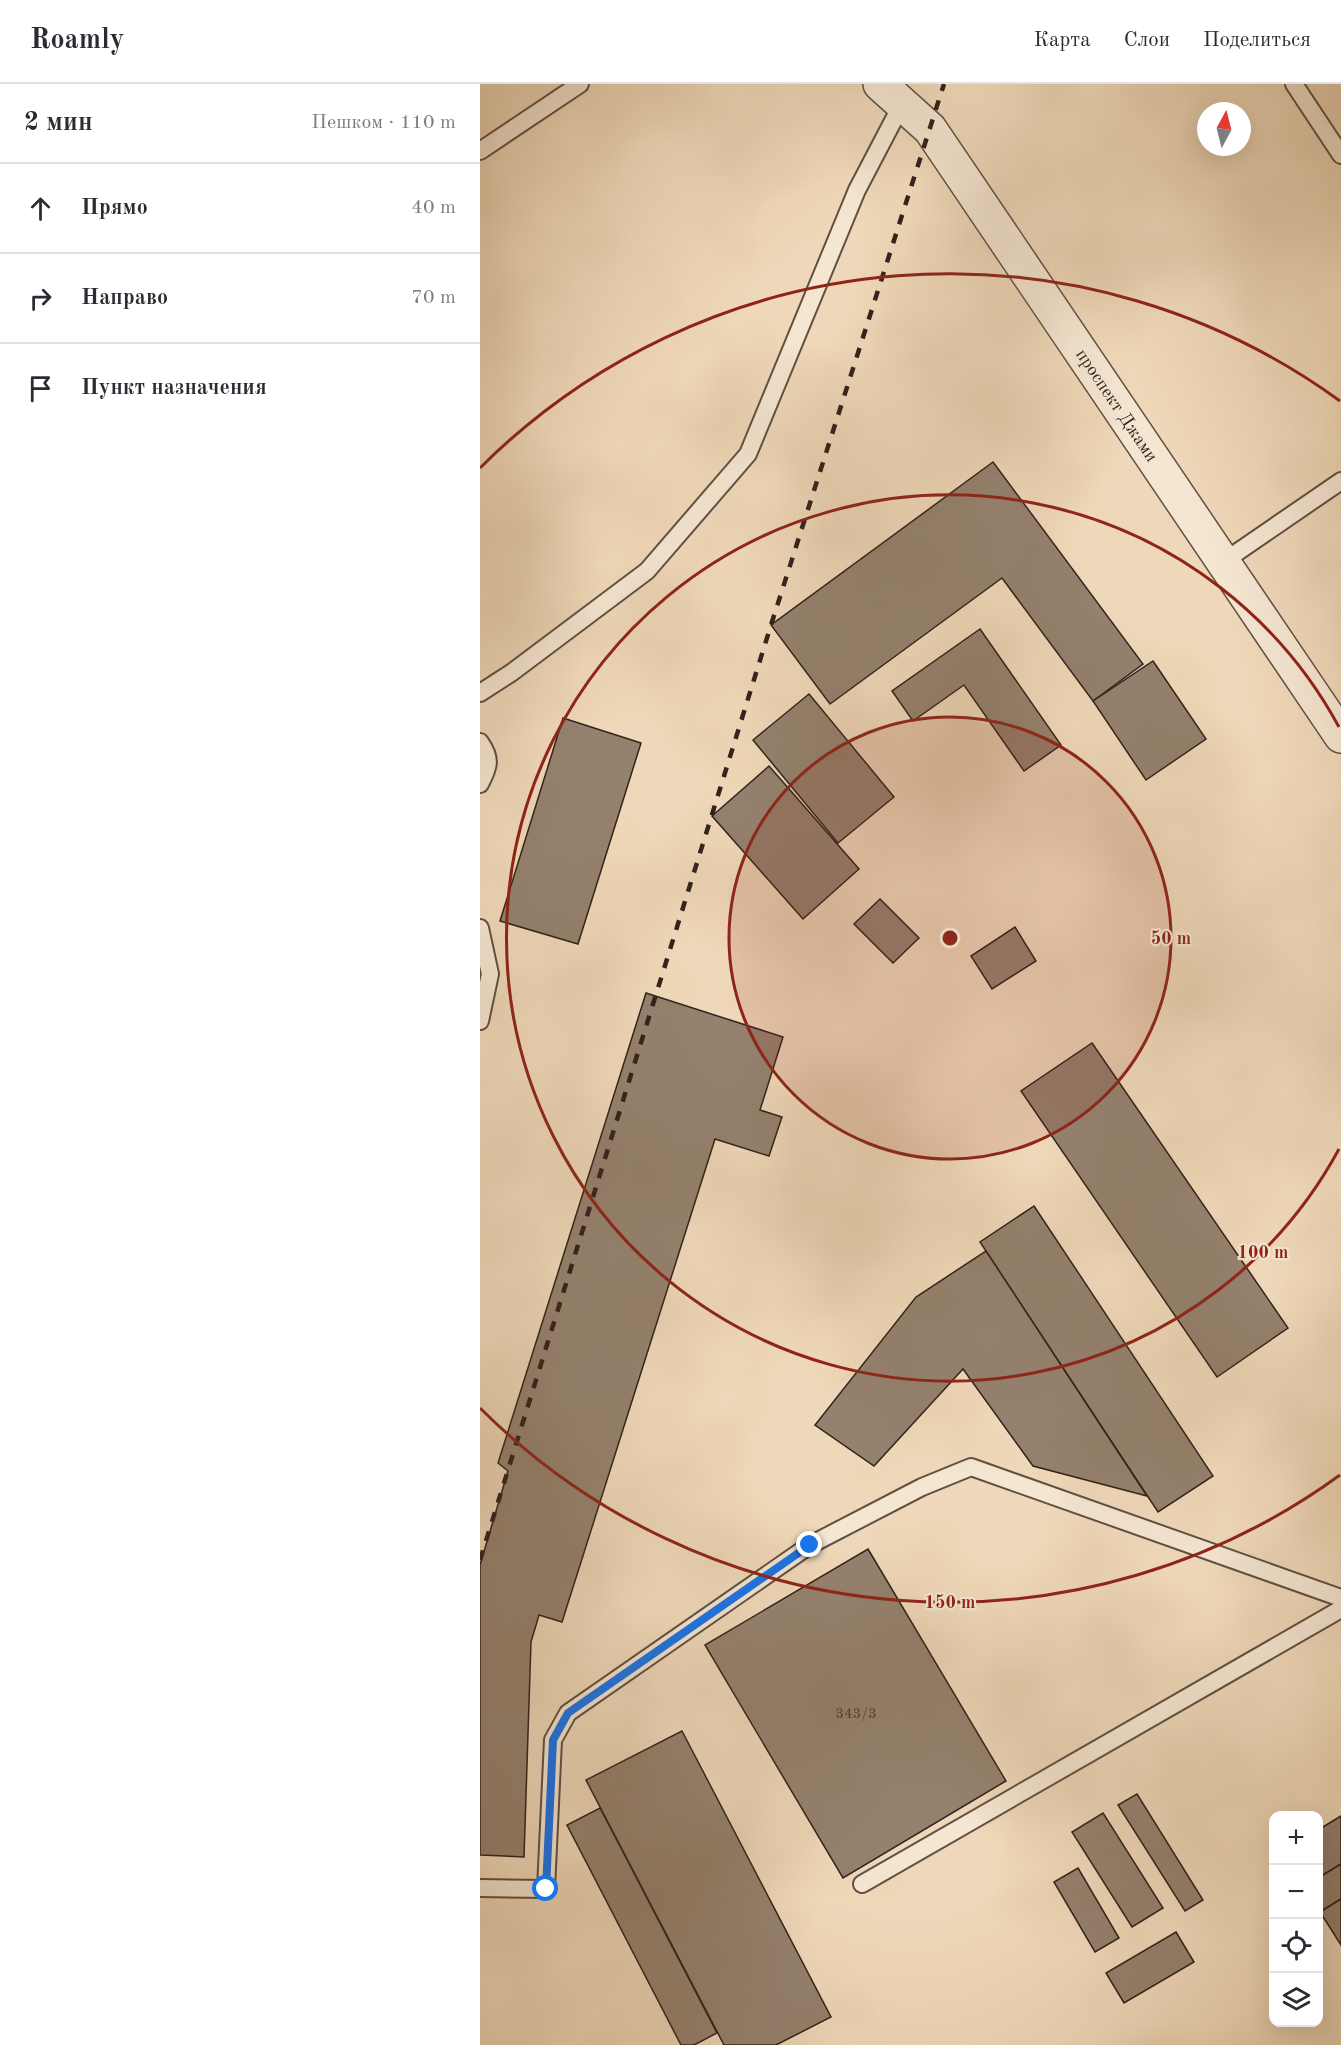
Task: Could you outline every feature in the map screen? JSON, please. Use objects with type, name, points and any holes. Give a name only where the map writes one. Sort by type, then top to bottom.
[{"type":"street","name":"проспект Джами","points":[[891,94],[930,129],[1341,736]]},
{"type":"lane","points":[[480,151],[580,84]]},
{"type":"lane","points":[[1294,84],[1341,155]]},
{"type":"lane","points":[[480,693],[511,673],[647,571],[748,454],[857,190],[891,94]]},
{"type":"lane","points":[[1223,562],[1341,481]]},
{"type":"lane","points":[[480,742],[488,753],[488,769],[480,784]]},
{"type":"lane","points":[[480,928],[490,974],[480,1021]]},
{"type":"lane","points":[[480,1888],[546,1889],[553,1740],[568,1713],[810,1545],[922,1487],[971,1467],[1341,1598]]},
{"type":"lane","points":[[862,1884],[1341,1609]]},
{"type":"building","points":[[993,462],[1143,664],[1093,701],[1002,578],[830,704],[771,625]]},
{"type":"building","points":[[980,629],[1061,745],[1024,771],[964,685],[913,721],[892,691]]},
{"type":"building","points":[[1153,661],[1206,739],[1146,780],[1093,701]]},
{"type":"building","points":[[809,694],[894,797],[838,843],[753,740]]},
{"type":"building","points":[[563,718],[641,743],[578,944],[500,921]]},
{"type":"building","points":[[769,766],[859,869],[803,919],[712,816]]},
{"type":"building","points":[[880,899],[919,938],[893,963],[854,924]]},
{"type":"building","points":[[1015,927],[1036,961],[992,989],[971,956]]},
{"type":"building","points":[[646,993],[783,1037],[760,1110],[782,1117],[769,1156],[715,1139],[562,1622],[539,1615],[531,1642],[524,1857],[480,1855],[480,1565],[508,1471],[498,1463]]},
{"type":"building","points":[[1092,1043],[1288,1328],[1217,1377],[1021,1091]]},
{"type":"building","points":[[1034,1206],[1213,1476],[1158,1512],[980,1242]]},
{"type":"building","points":[[986,1251],[1147,1496],[1033,1466],[963,1369],[874,1466],[815,1425],[916,1297]]},
{"type":"building","points":[[868,1549],[1006,1781],[843,1878],[705,1645]]},
{"type":"building","points":[[682,1731],[831,2017],[776,2045],[724,2045],[586,1780]]},
{"type":"building","points":[[1137,1794],[1203,1900],[1185,1911],[1118,1805]]},
{"type":"building","points":[[600,1808],[717,2033],[694,2045],[681,2045],[567,1825]]},
{"type":"building","points":[[1103,1813],[1163,1908],[1132,1927],[1072,1832]]},
{"type":"building","points":[[1341,1816],[1341,1864],[1323,1875],[1323,1865],[1323,1827]]},
{"type":"building","points":[[1341,1864],[1341,1899],[1323,1910],[1323,1875]]},
{"type":"building","points":[[1078,1868],[1119,1938],[1095,1952],[1054,1882]]},
{"type":"building","points":[[1341,1899],[1341,1945],[1323,1917],[1323,1910]]},
{"type":"building","points":[[1176,1932],[1194,1962],[1124,2003],[1106,1973]]},
{"type":"railway","points":[[480,1560],[771,625],[944,84]]},
{"type":"route","points":[[546,1889],[553,1740],[568,1713],[810,1545]]}]
